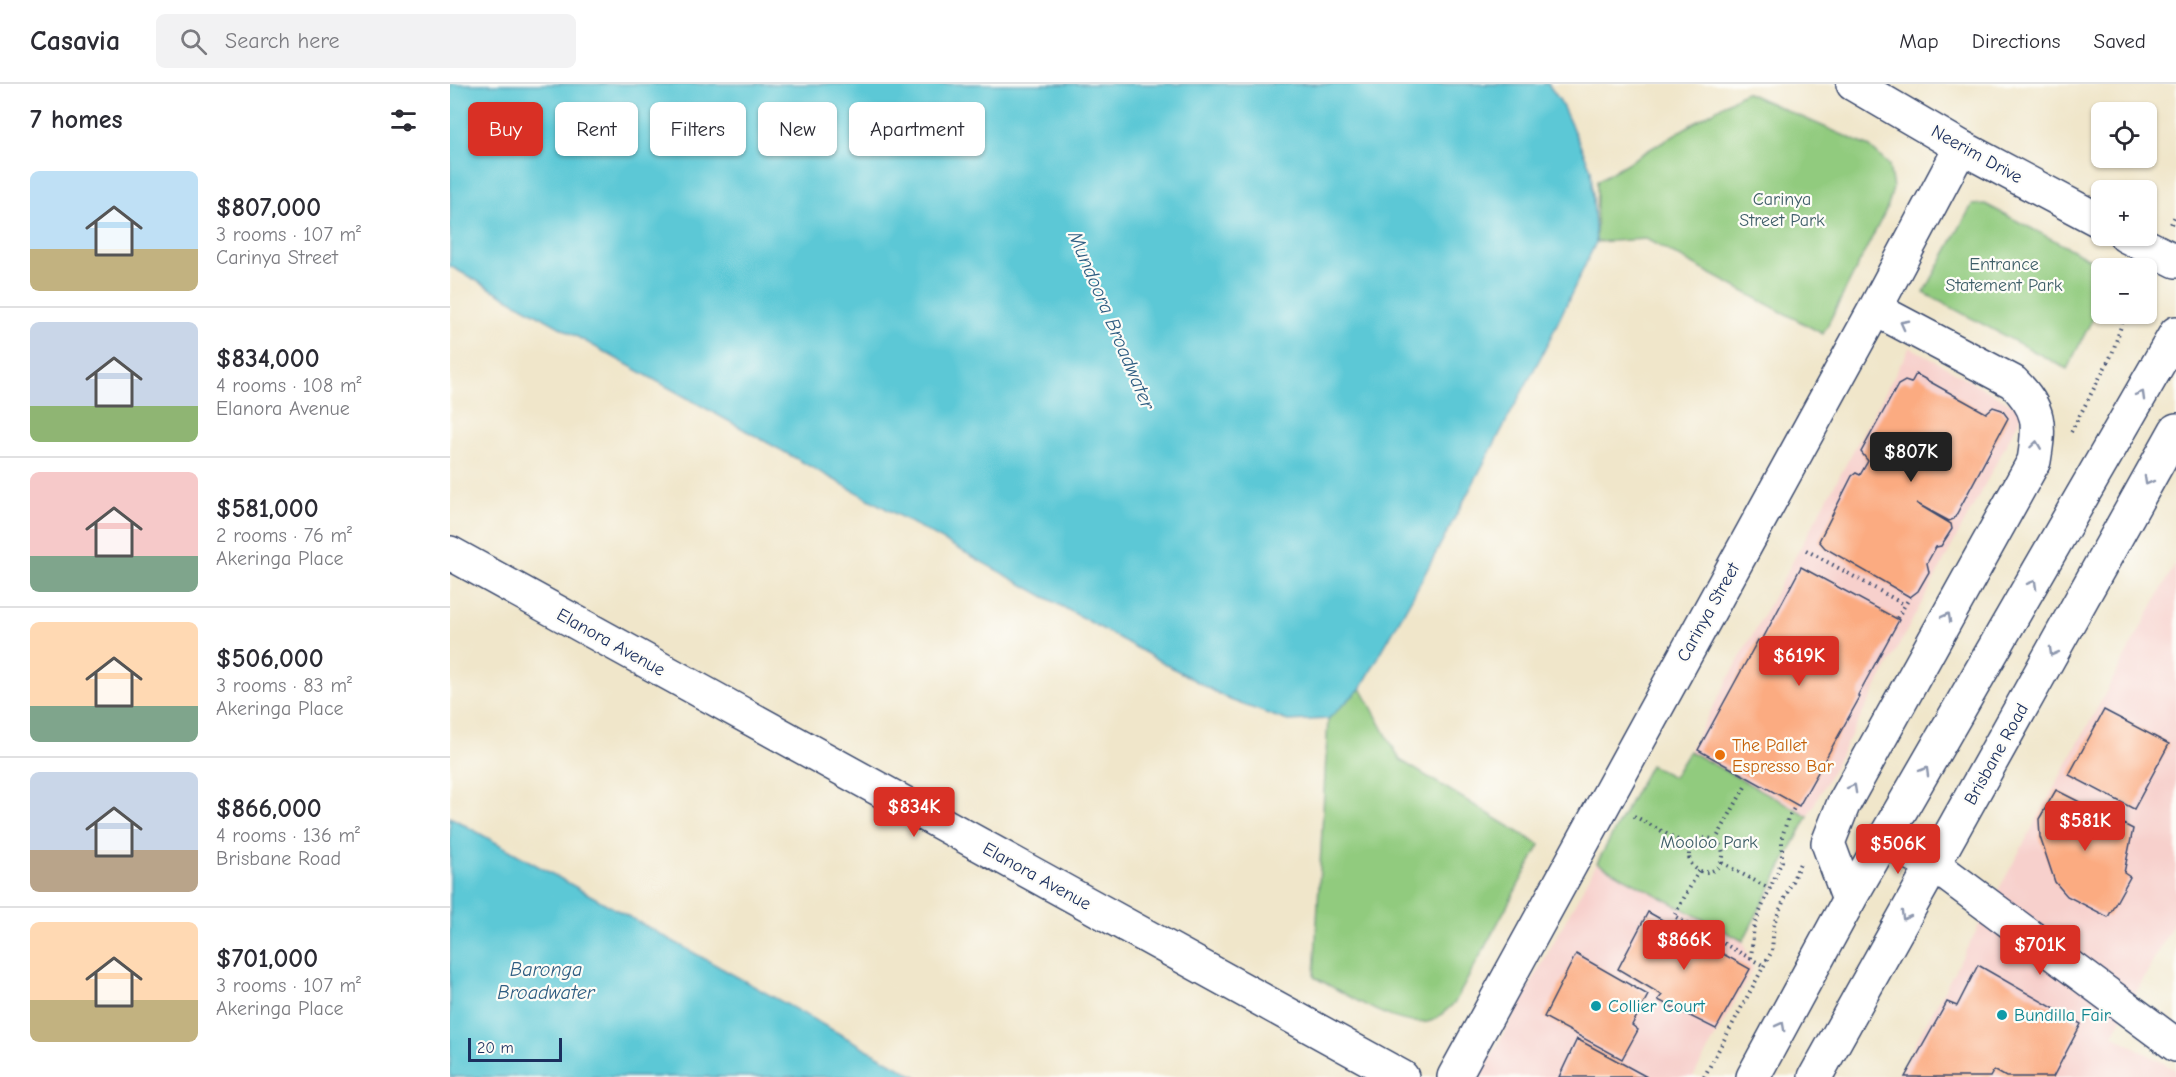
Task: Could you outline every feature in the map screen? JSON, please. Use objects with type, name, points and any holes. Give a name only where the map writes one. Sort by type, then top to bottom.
[{"type":"street","name":"Neerim Drive","points":[[1853,84],[1961,147],[2091,216]]},
{"type":"street","name":"Carinya Street","points":[[1454,1077],[1875,309],[1961,147]]},
{"type":"street","points":[[2146,246],[2176,261]]},
{"type":"street","points":[[1849,900],[1828,843],[1843,806],[2034,461],[2038,439],[2038,422],[2029,398],[2013,382],[1875,309]]},
{"type":"street","points":[[1753,1077],[1849,900],[2176,333]]},
{"type":"street","name":"Brisbane Road","points":[[1815,1077],[2176,430]]},
{"type":"street","name":"Elanora Avenue","points":[[450,553],[1402,1077]]},
{"type":"street","points":[[1885,840],[1934,865],[2176,1046]]},
{"type":"path","points":[[1806,550],[1905,605]]},
{"type":"path","points":[[1897,618],[1911,597]]},
{"type":"path","points":[[1715,841],[1746,785]]},
{"type":"path","points":[[1605,801],[1691,847]]},
{"type":"path","points":[[1751,958],[1754,925],[1782,861],[1782,837],[1788,818],[1796,805]]},
{"type":"path","points":[[1704,837],[1715,841],[1724,852],[1722,863],[1715,870],[1706,873],[1699,871],[1690,861],[1691,847],[1694,841],[1704,837]]},
{"type":"path","points":[[1722,863],[1770,889]]},
{"type":"path","points":[[1699,871],[1674,916],[1764,966]]},
{"type":"shaded area","points":[[1910,347],[2024,411],[1808,816],[1689,751]]},
{"type":"shaded area","points":[[2176,563],[2176,919],[2113,1035],[2176,1070],[2176,1074],[2174,1077],[1897,1077]]},
{"type":"shaded area","points":[[1597,863],[1743,941],[1753,969],[1693,1077],[1473,1077],[1485,1067]]},
{"type":"green space","name":"Carinya Street Park","points":[[1745,92],[1870,147],[1889,165],[1893,188],[1888,206],[1823,334],[1646,239],[1596,242],[1597,181]]},
{"type":"green space","name":"Entrance Statement Park","points":[[1985,204],[2091,260],[2091,322],[2067,369],[1924,293],[1972,205]]},
{"type":"green space","points":[[1361,688],[1400,760],[1540,845],[1454,1004],[1431,1021],[1418,1023],[1388,1015],[1314,977],[1328,719]]},
{"type":"green space","name":"Mooloo Park","points":[[1689,751],[1808,816],[1743,941],[1597,863],[1650,765],[1673,777]]},
{"type":"water","name":"Mundoora Broadwater","points":[[450,84],[1548,84],[1560,101],[1591,169],[1596,242],[1545,349],[1361,688],[1328,719],[1288,721],[1230,700],[450,266]]},
{"type":"water","name":"Baronga Broadwater","points":[[450,817],[917,1077],[450,1077]]},
{"type":"building","points":[[1916,374],[1986,413],[1993,407],[2002,410],[2008,418],[1954,519],[1949,521],[1916,503],[1951,524],[1952,529],[1941,546],[1936,547],[1927,563],[1929,572],[1918,591],[1910,597],[1825,548],[1819,541],[1852,476],[1856,473],[1860,475],[1868,461],[1861,452],[1898,385],[1905,381],[1911,383]]},
{"type":"building","points":[[1801,567],[1899,620],[1858,695],[1860,697],[1799,806],[1698,750],[1758,640],[1761,642]]},
{"type":"building","points":[[2104,710],[2169,744],[2134,809],[2069,775]]},
{"type":"building","points":[[2056,790],[2133,829],[2124,873],[2130,877],[2108,917],[2067,896],[2055,882],[2040,837],[2039,819]]},
{"type":"building","points":[[1648,912],[1750,969],[1716,1029],[1658,1000],[1662,995],[1618,969]]},
{"type":"building","name":"Collier Court","points":[[1576,954],[1648,995],[1632,1025],[1638,1030],[1622,1059],[1544,1017]]},
{"type":"building","name":"Bundilla Fair","points":[[1978,965],[2081,1024],[2053,1077],[2006,1077],[1994,1070],[1990,1077],[1905,1077],[1947,1002],[1957,1006]]},
{"type":"building","points":[[1577,1039],[1647,1077],[1559,1077]]},
{"type":"place","name":"The Pallet Espresso Bar","points":[[1720,755]]},
{"type":"place","name":"Collier Court","points":[[1596,1006]]},
{"type":"place","name":"Bundilla Fair","points":[[2002,1015]]}]
